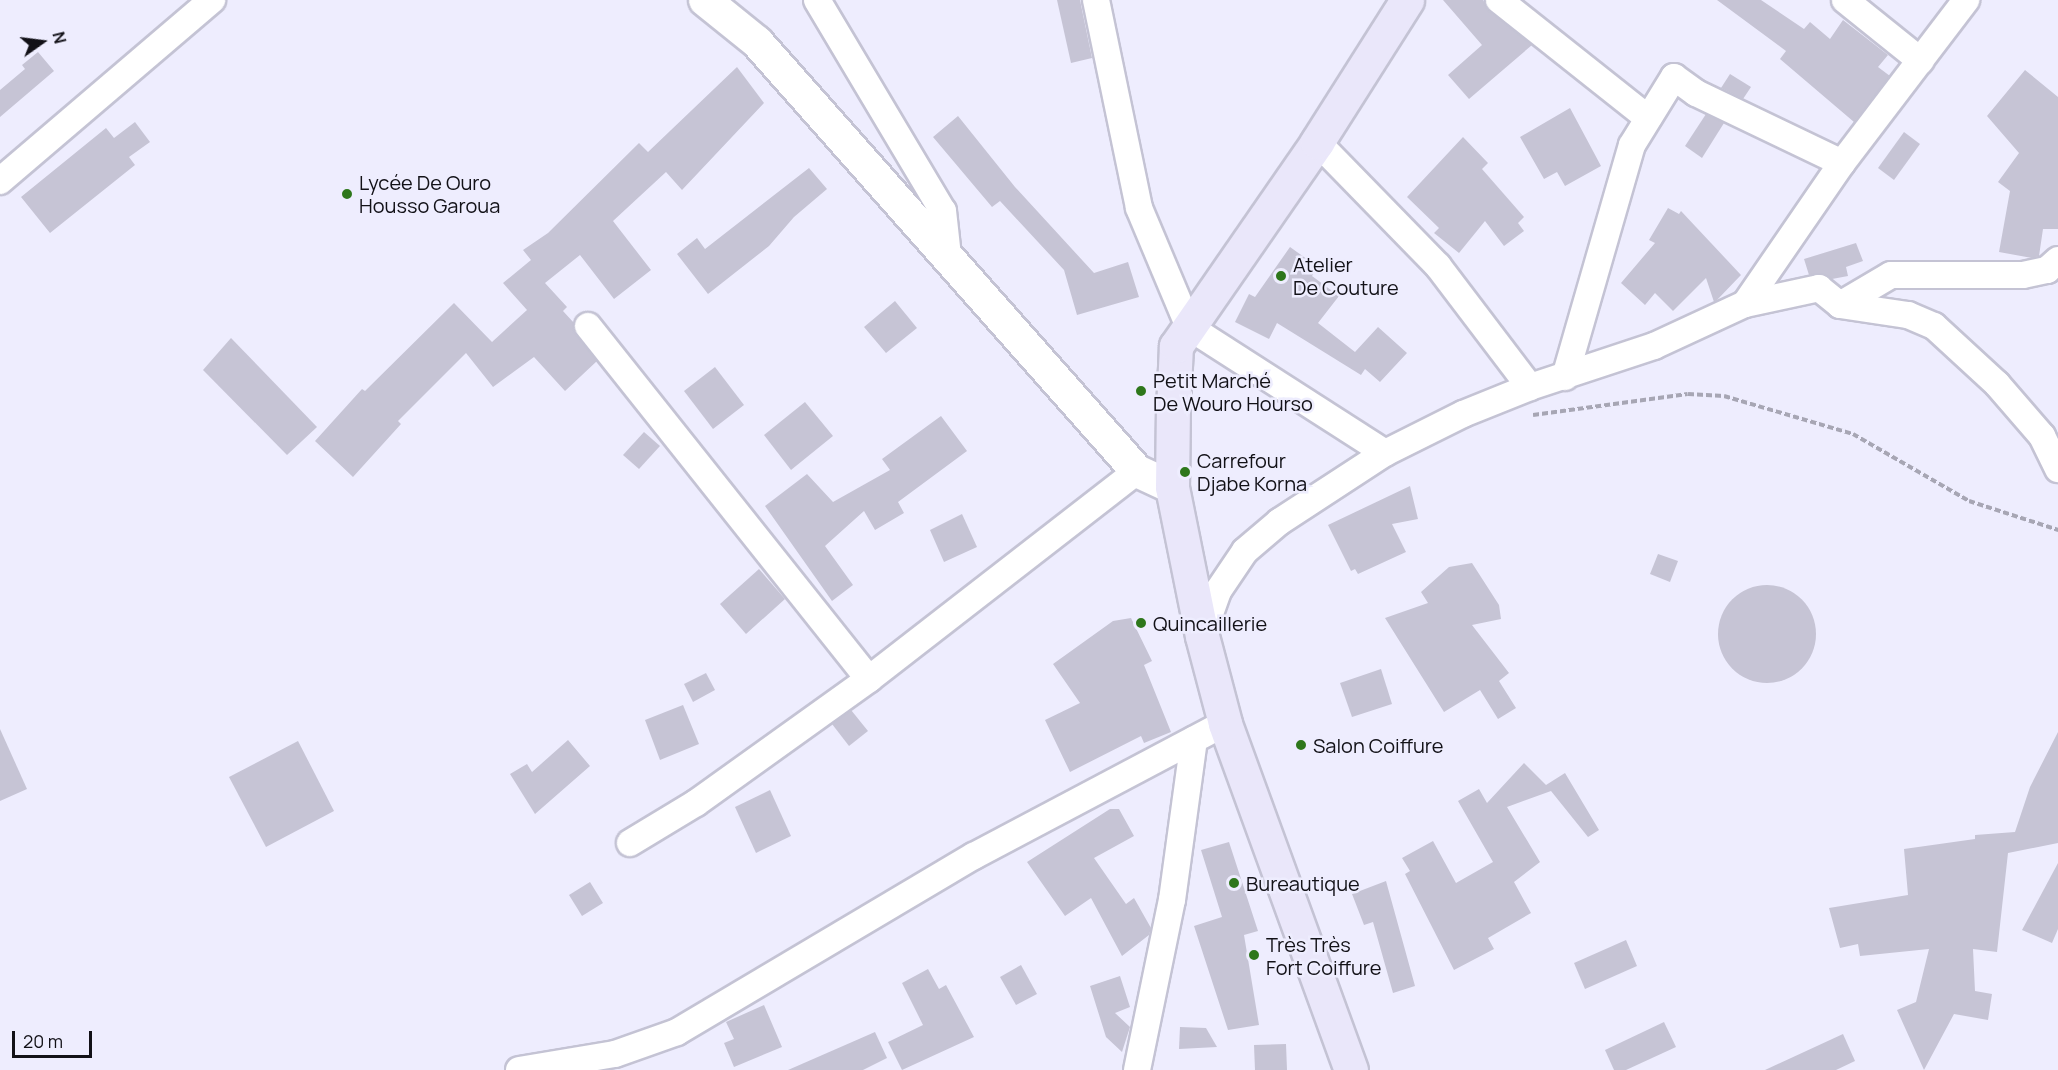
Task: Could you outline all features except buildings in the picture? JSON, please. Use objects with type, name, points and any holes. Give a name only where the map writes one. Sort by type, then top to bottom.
[{"type":"main road","points":[[1352,1070],[1225,723],[1202,636],[1172,487],[1176,346],[1317,142],[1407,0]]},
{"type":"street","points":[[0,181],[212,0]]},
{"type":"street","points":[[705,0],[757,42],[1137,471],[1172,487]]},
{"type":"street","points":[[817,0],[943,211],[948,256]]},
{"type":"street","points":[[1096,0],[1139,208],[1189,327],[1385,453]]},
{"type":"street","points":[[1499,0],[1648,117]]},
{"type":"street","points":[[1845,0],[1921,61]]},
{"type":"street","points":[[1745,304],[1842,163],[1966,0]]},
{"type":"street","points":[[1565,377],[1632,145],[1674,77],[1696,93],[1842,163]]},
{"type":"street","points":[[1317,142],[1438,266],[1530,387]]},
{"type":"street","points":[[1840,305],[1891,274],[2023,275],[2047,270],[2058,260]]},
{"type":"street","points":[[1202,636],[1218,591],[1245,551],[1279,522],[1385,453],[1530,387],[1654,346],[1745,304],[1819,288],[1840,305],[1908,315],[1943,332],[2042,436],[2058,469]]},
{"type":"street","points":[[588,326],[869,680]]},
{"type":"street","points":[[630,843],[696,803],[869,680],[1137,471]]},
{"type":"street","points":[[519,1070],[615,1054],[677,1032],[974,856],[1225,723]]},
{"type":"street","points":[[1137,1070],[1172,900],[1194,740]]},
{"type":"path","points":[[1527,415],[1688,394],[1724,396],[1853,434],[1969,501],[2058,530]]},
{"type":"place","name":"Lycée De Ouro Housso Garoua","points":[[347,194]]},
{"type":"place","name":"Atelier De Couture","points":[[1281,276]]},
{"type":"place","name":"Petit Marché De Wouro Hourso","points":[[1141,391]]},
{"type":"place","name":"Carrefour Djabe Korna","points":[[1185,472]]},
{"type":"place","name":"Quincaillerie","points":[[1141,623]]},
{"type":"place","name":"Salon Coiffure","points":[[1301,745]]},
{"type":"place","name":"Bureautique","points":[[1234,883]]},
{"type":"place","name":"Très Très Fort Coiffure","points":[[1254,955]]}]
